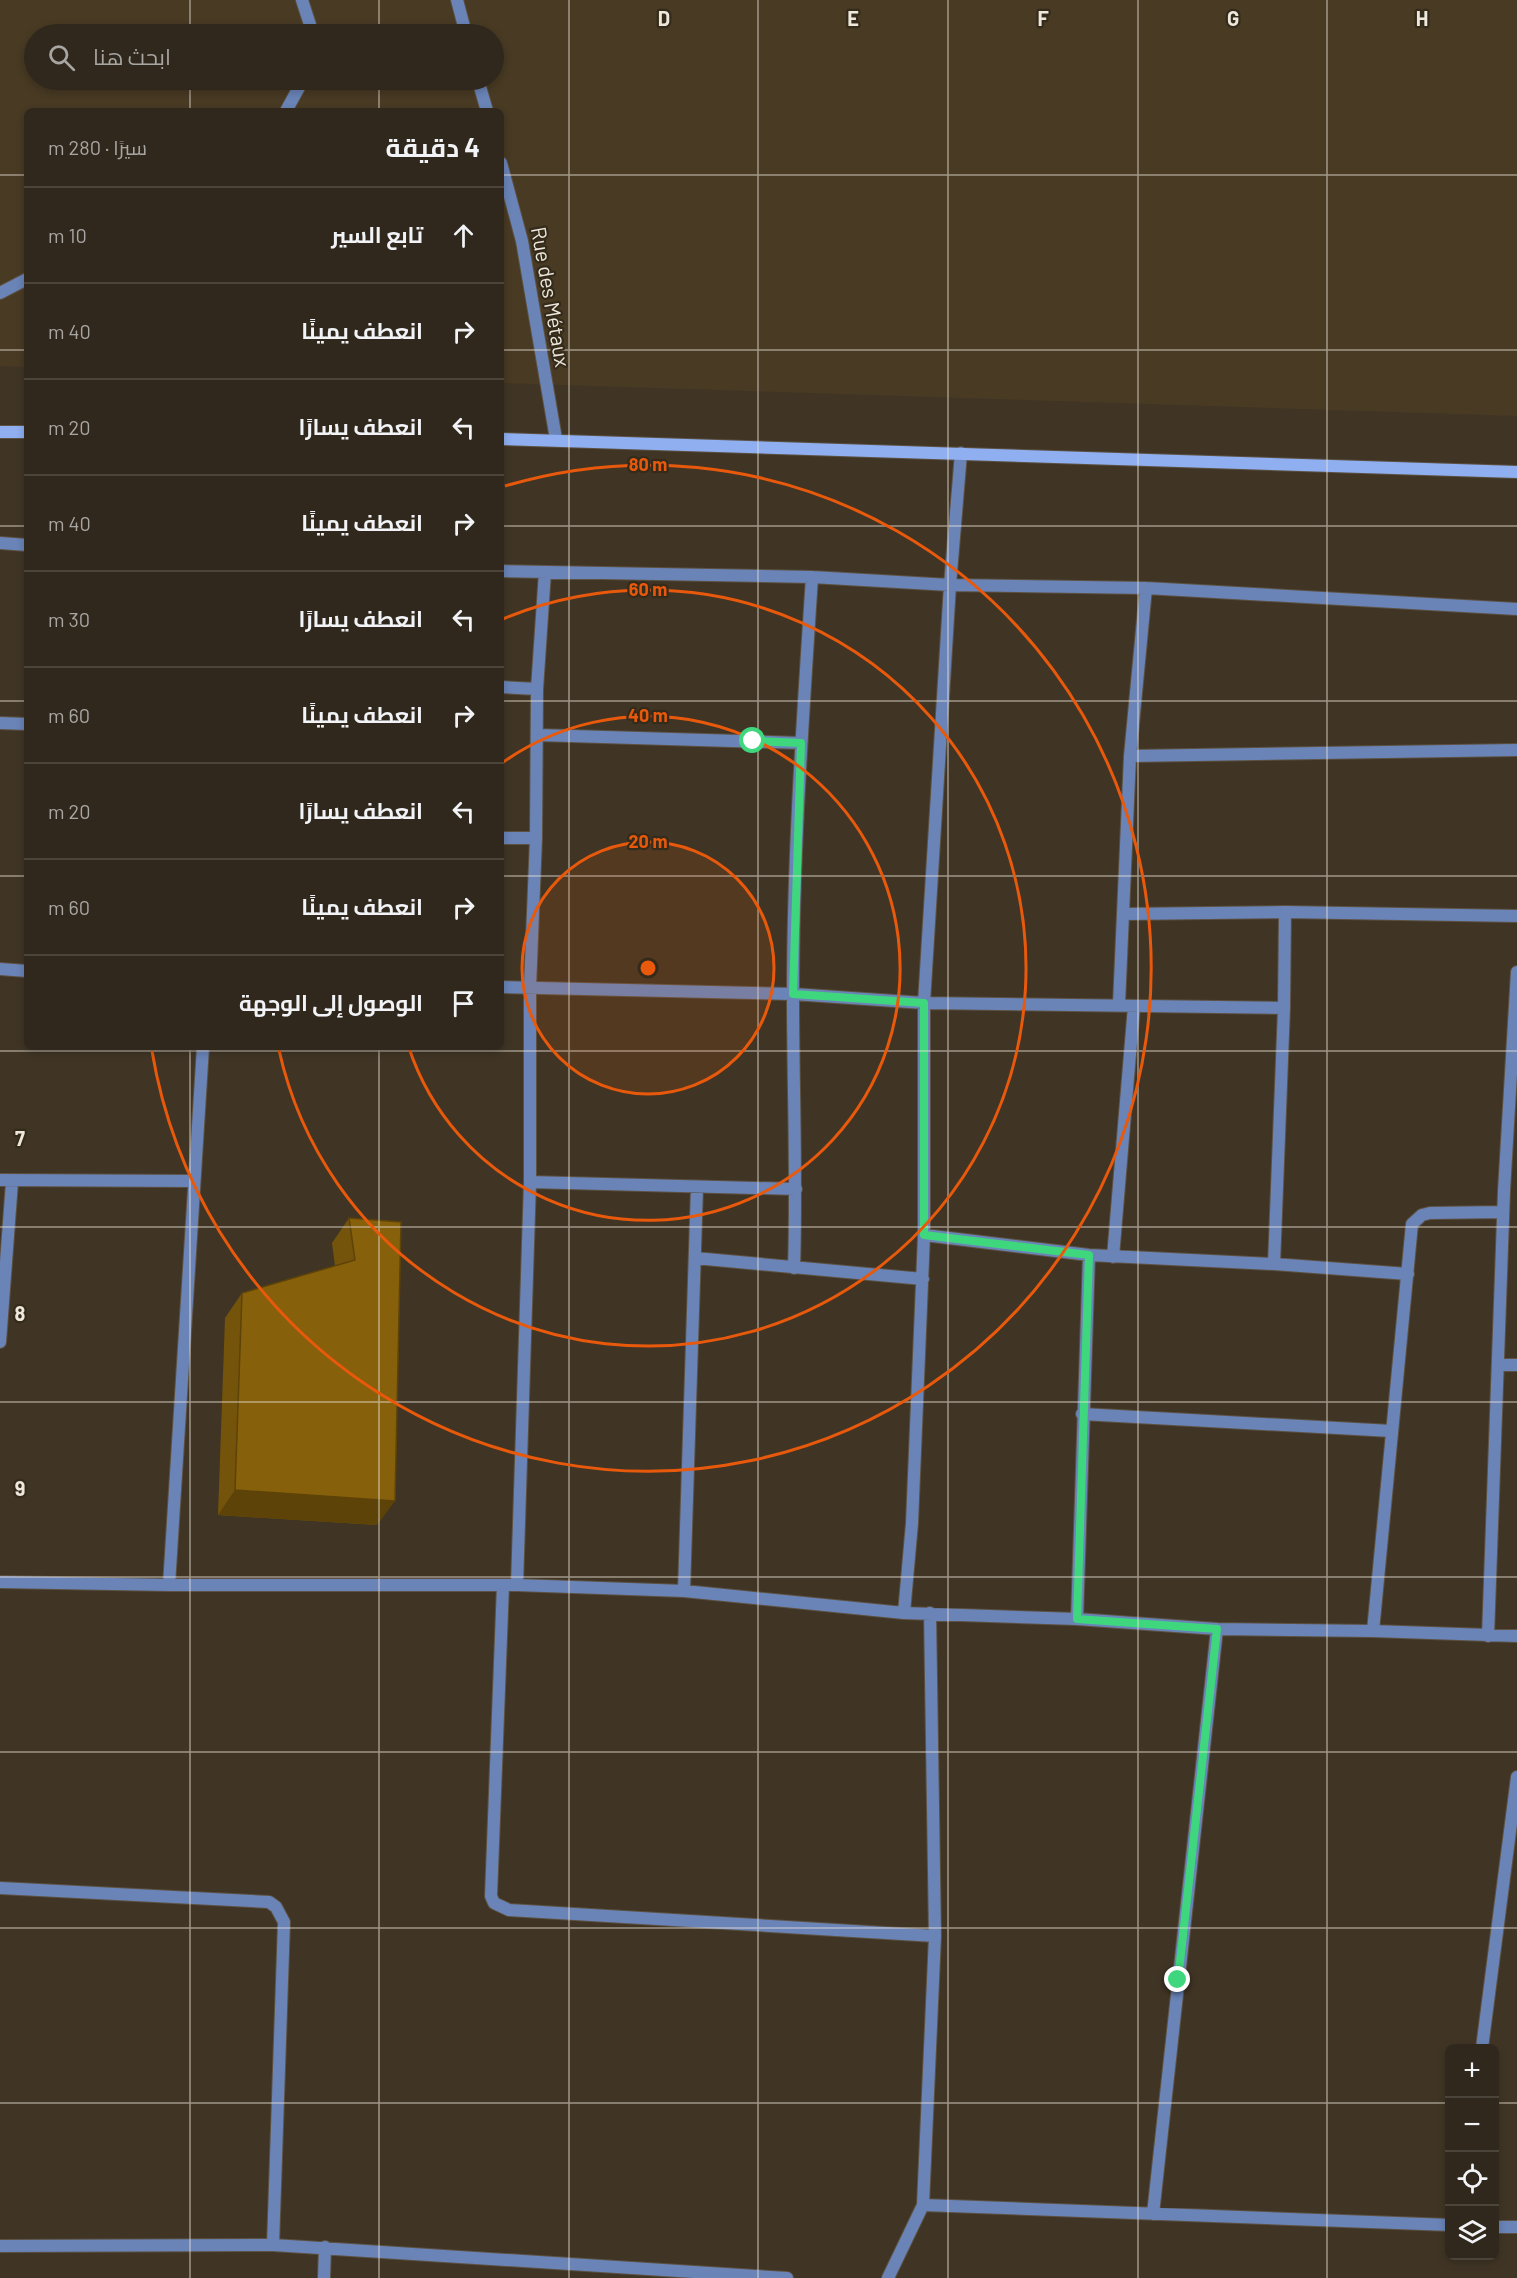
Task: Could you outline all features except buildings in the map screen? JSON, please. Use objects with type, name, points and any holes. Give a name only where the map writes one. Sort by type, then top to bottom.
[{"type":"street","points":[[302,0],[310,24]]},
{"type":"street","points":[[457,0],[463,24]]},
{"type":"street","points":[[288,108],[298,90]]},
{"type":"street","points":[[481,90],[486,108]]},
{"type":"street","name":"Rue des Métaux","points":[[504,174],[522,241],[556,439]]},
{"type":"street","points":[[0,293],[24,281]]},
{"type":"street","points":[[0,432],[24,432]]},
{"type":"street","points":[[504,439],[1517,472]]},
{"type":"street","points":[[904,1613],[912,1522],[923,1279],[924,1003],[950,585],[961,453]]},
{"type":"street","points":[[0,543],[24,545]]},
{"type":"street","points":[[504,570],[812,576],[950,585],[1146,588],[1517,609]]},
{"type":"street","points":[[517,1585],[530,1182],[530,987],[536,838],[537,689],[545,572]]},
{"type":"street","points":[[795,1268],[793,994],[801,743],[812,576]]},
{"type":"street","points":[[1119,1004],[1130,756],[1146,588]]},
{"type":"street","points":[[504,687],[537,689]]},
{"type":"street","points":[[0,723],[24,724]]},
{"type":"street","points":[[538,735],[801,743]]},
{"type":"street","points":[[1130,756],[1517,750]]},
{"type":"street","points":[[504,838],[536,838]]},
{"type":"street","points":[[1124,914],[1285,912],[1517,916]]},
{"type":"street","points":[[1274,1264],[1284,1008],[1285,912]]},
{"type":"street","points":[[0,969],[24,971]]},
{"type":"street","points":[[1488,1636],[1503,1212],[1510,1191],[1517,972]]},
{"type":"street","points":[[504,987],[793,994],[924,1003],[1284,1008]]},
{"type":"street","points":[[1113,1257],[1134,1006]]},
{"type":"street","points":[[169,1585],[203,1050]]},
{"type":"street","points":[[0,1342],[6,1181],[194,1181]]},
{"type":"street","points":[[530,1182],[796,1190]]},
{"type":"street","points":[[684,1591],[697,1187]]},
{"type":"street","points":[[1373,1631],[1412,1224],[1415,1219],[1430,1213],[1503,1212]]},
{"type":"street","points":[[924,1235],[1113,1257],[1274,1264],[1408,1274]]},
{"type":"street","points":[[1077,1619],[1089,1255]]},
{"type":"street","points":[[695,1258],[923,1279]]},
{"type":"street","points":[[1499,1365],[1517,1365]]},
{"type":"street","points":[[1082,1414],[1392,1431]]},
{"type":"street","points":[[0,1582],[169,1585],[517,1585],[684,1591],[904,1613],[1077,1619],[1217,1629],[1517,1636]]},
{"type":"street","points":[[502,1585],[491,1896],[494,1903],[509,1910],[935,1936]]},
{"type":"street","points":[[888,2278],[923,2205],[935,1936],[930,1613]]},
{"type":"street","points":[[1153,2214],[1217,1629]]},
{"type":"street","points":[[1483,2044],[1517,1777]]},
{"type":"street","points":[[0,1888],[269,1902],[276,1907],[284,1922],[273,2245]]},
{"type":"street","points":[[923,2205],[1445,2225]]},
{"type":"street","points":[[1499,2227],[1517,2227]]},
{"type":"street","points":[[0,2246],[273,2245],[325,2247],[787,2278]]},
{"type":"street","points":[[324,2278],[325,2247]]},
{"type":"shaded area","points":[[0,0],[1517,0],[1517,416],[504,383],[504,108],[24,108],[24,367],[0,366]]},
{"type":"route","points":[[753,741],[801,743],[793,994],[924,1003],[924,1235],[1089,1255],[1077,1619],[1217,1629],[1178,1980]]}]
